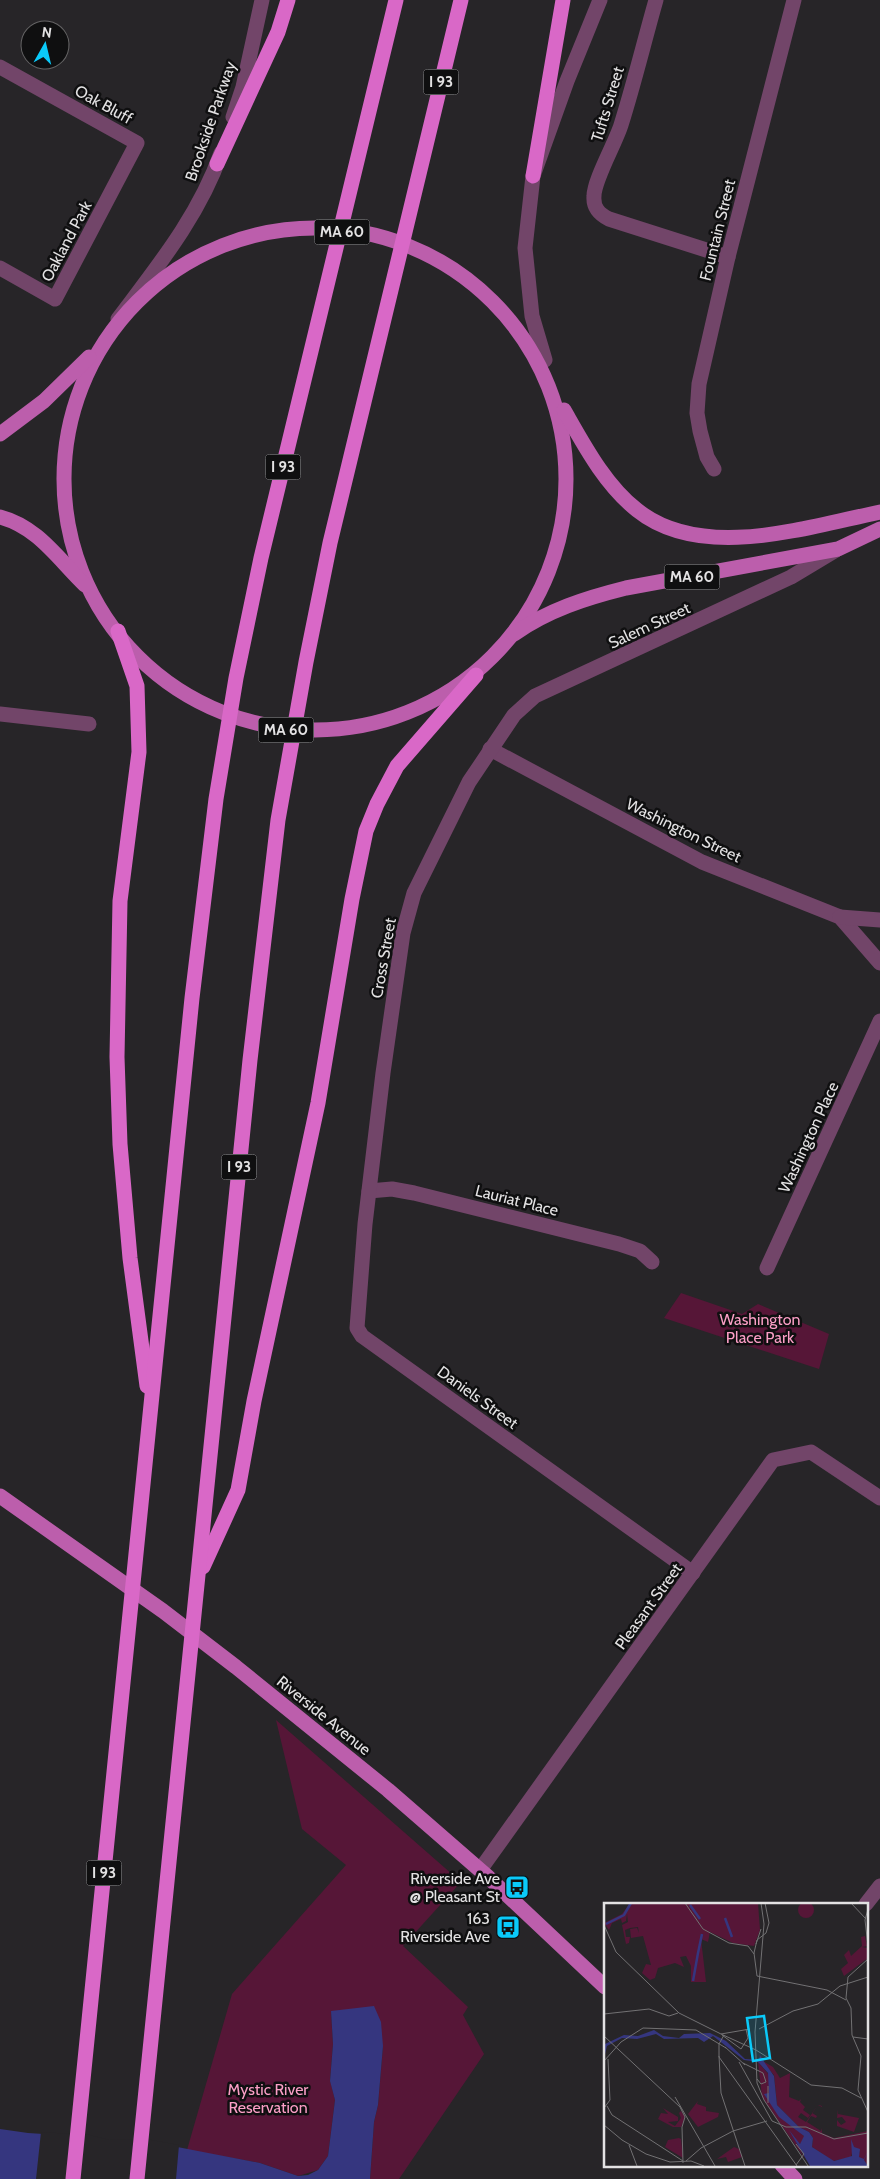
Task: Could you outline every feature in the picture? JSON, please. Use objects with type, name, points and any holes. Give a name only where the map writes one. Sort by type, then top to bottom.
[{"type":"highway","points":[[217,164],[278,32],[288,0]]},
{"type":"highway","name":"I 93","points":[[73,2179],[196,957],[218,785],[246,628],[261,558],[396,0]]},
{"type":"highway","name":"I 93","points":[[207,1541],[252,1035],[267,901],[282,799],[310,642],[337,514],[461,0]]},
{"type":"highway","points":[[533,176],[563,0]]},
{"type":"highway","points":[[118,631],[137,686],[140,752],[120,901],[116,1013],[120,1144],[130,1258],[150,1412]]},
{"type":"highway","points":[[137,2179],[198,1580],[207,1541],[238,1490],[254,1401],[318,1103],[352,899],[366,830],[376,804],[397,766],[476,675]]},
{"type":"main road","name":"MA 60","points":[[0,434],[44,401],[97,349],[118,318],[148,294],[206,255],[263,236],[320,230],[358,233],[415,250],[466,279],[486,295],[545,360],[562,404],[576,430],[615,489],[638,511],[667,527],[701,537],[744,536],[772,534],[880,512]]},
{"type":"main road","points":[[93,594],[81,571],[72,538],[62,478],[66,436],[77,391],[97,349]]},
{"type":"main road","points":[[508,637],[542,585],[557,537],[566,486],[562,404]]},
{"type":"main road","name":"MA 60","points":[[0,517],[20,524],[48,544],[67,568],[93,594],[137,656],[165,684],[220,713],[268,727],[284,730],[317,730],[369,722],[419,703],[476,675],[508,637]]},
{"type":"main road","name":"Salem Street","points":[[508,637],[538,618],[593,596],[626,588],[838,549],[880,529]]},
{"type":"main road","name":"Riverside Avenue","points":[[0,1496],[163,1612],[236,1667],[402,1801],[480,1870],[604,1986]]},
{"type":"main road","points":[[783,2166],[795,2179]]},
{"type":"street","name":"Brookside Parkway","points":[[118,318],[172,246],[202,197],[217,164],[243,87],[262,0]]},
{"type":"street","points":[[545,360],[532,316],[525,248],[533,176],[567,81],[600,0]]},
{"type":"street","name":"Tufts Street","points":[[656,0],[622,124],[596,184],[594,206],[601,214],[616,222],[728,257]]},
{"type":"street","name":"Fountain Street","points":[[714,469],[707,457],[700,431],[697,413],[699,384],[728,257],[794,0]]},
{"type":"street","name":"Oak Bluff","points":[[0,67],[137,144]]},
{"type":"street","name":"Oakland Park","points":[[0,268],[55,299],[137,144]]},
{"type":"street","name":"Salem Street","points":[[490,749],[514,715],[535,696],[791,577],[838,549]]},
{"type":"street","points":[[0,714],[89,724]]},
{"type":"street","name":"Washington Street","points":[[490,749],[702,862],[840,917],[880,964]]},
{"type":"street","name":"Cross Street","points":[[369,1191],[403,933],[414,893],[469,782],[490,749]]},
{"type":"street","points":[[840,917],[880,920]]},
{"type":"street","name":"Washington Place","points":[[767,1268],[880,1021]]},
{"type":"street","name":"Lauriat Place","points":[[369,1191],[392,1189],[414,1193],[560,1229],[640,1251],[652,1262]]},
{"type":"street","name":"Daniels Street","points":[[369,1191],[357,1328],[362,1336],[693,1573]]},
{"type":"street","name":"Pleasant Street","points":[[480,1870],[773,1460],[811,1452],[880,1498]]},
{"type":"street","points":[[867,1903],[880,1886]]},
{"type":"green space","name":"Washington Place Park","points":[[681,1293],[742,1314],[758,1304],[829,1334],[819,1369],[664,1318]]},
{"type":"green space","name":"Mystic River Reservation","points":[[276,1720],[461,1882],[403,1946],[468,2007],[463,2015],[484,2054],[399,2179],[370,2179],[374,2122],[378,2105],[383,2046],[331,2011],[333,2044],[330,2080],[335,2100],[328,2156],[318,2170],[298,2176],[260,2163],[187,2150],[232,1994],[346,1865],[302,1829]]},
{"type":"shaded area","points":[[374,2006],[381,2022],[383,2046],[378,2105],[374,2122],[370,2179],[0,2179],[0,2129],[28,2133],[90,2137],[109,2142],[167,2145],[260,2163],[298,2176],[308,2175],[318,2170],[328,2156],[335,2100],[330,2081],[333,2044],[331,2011]]},
{"type":"pier","points":[[41,2132],[90,2135],[109,2140],[146,2139],[179,2145],[176,2179],[36,2179]]},
{"type":"place","name":"Riverside Ave @ Pleasant St","points":[[517,1887]]},
{"type":"place","name":"163 Riverside Ave","points":[[508,1927]]}]
